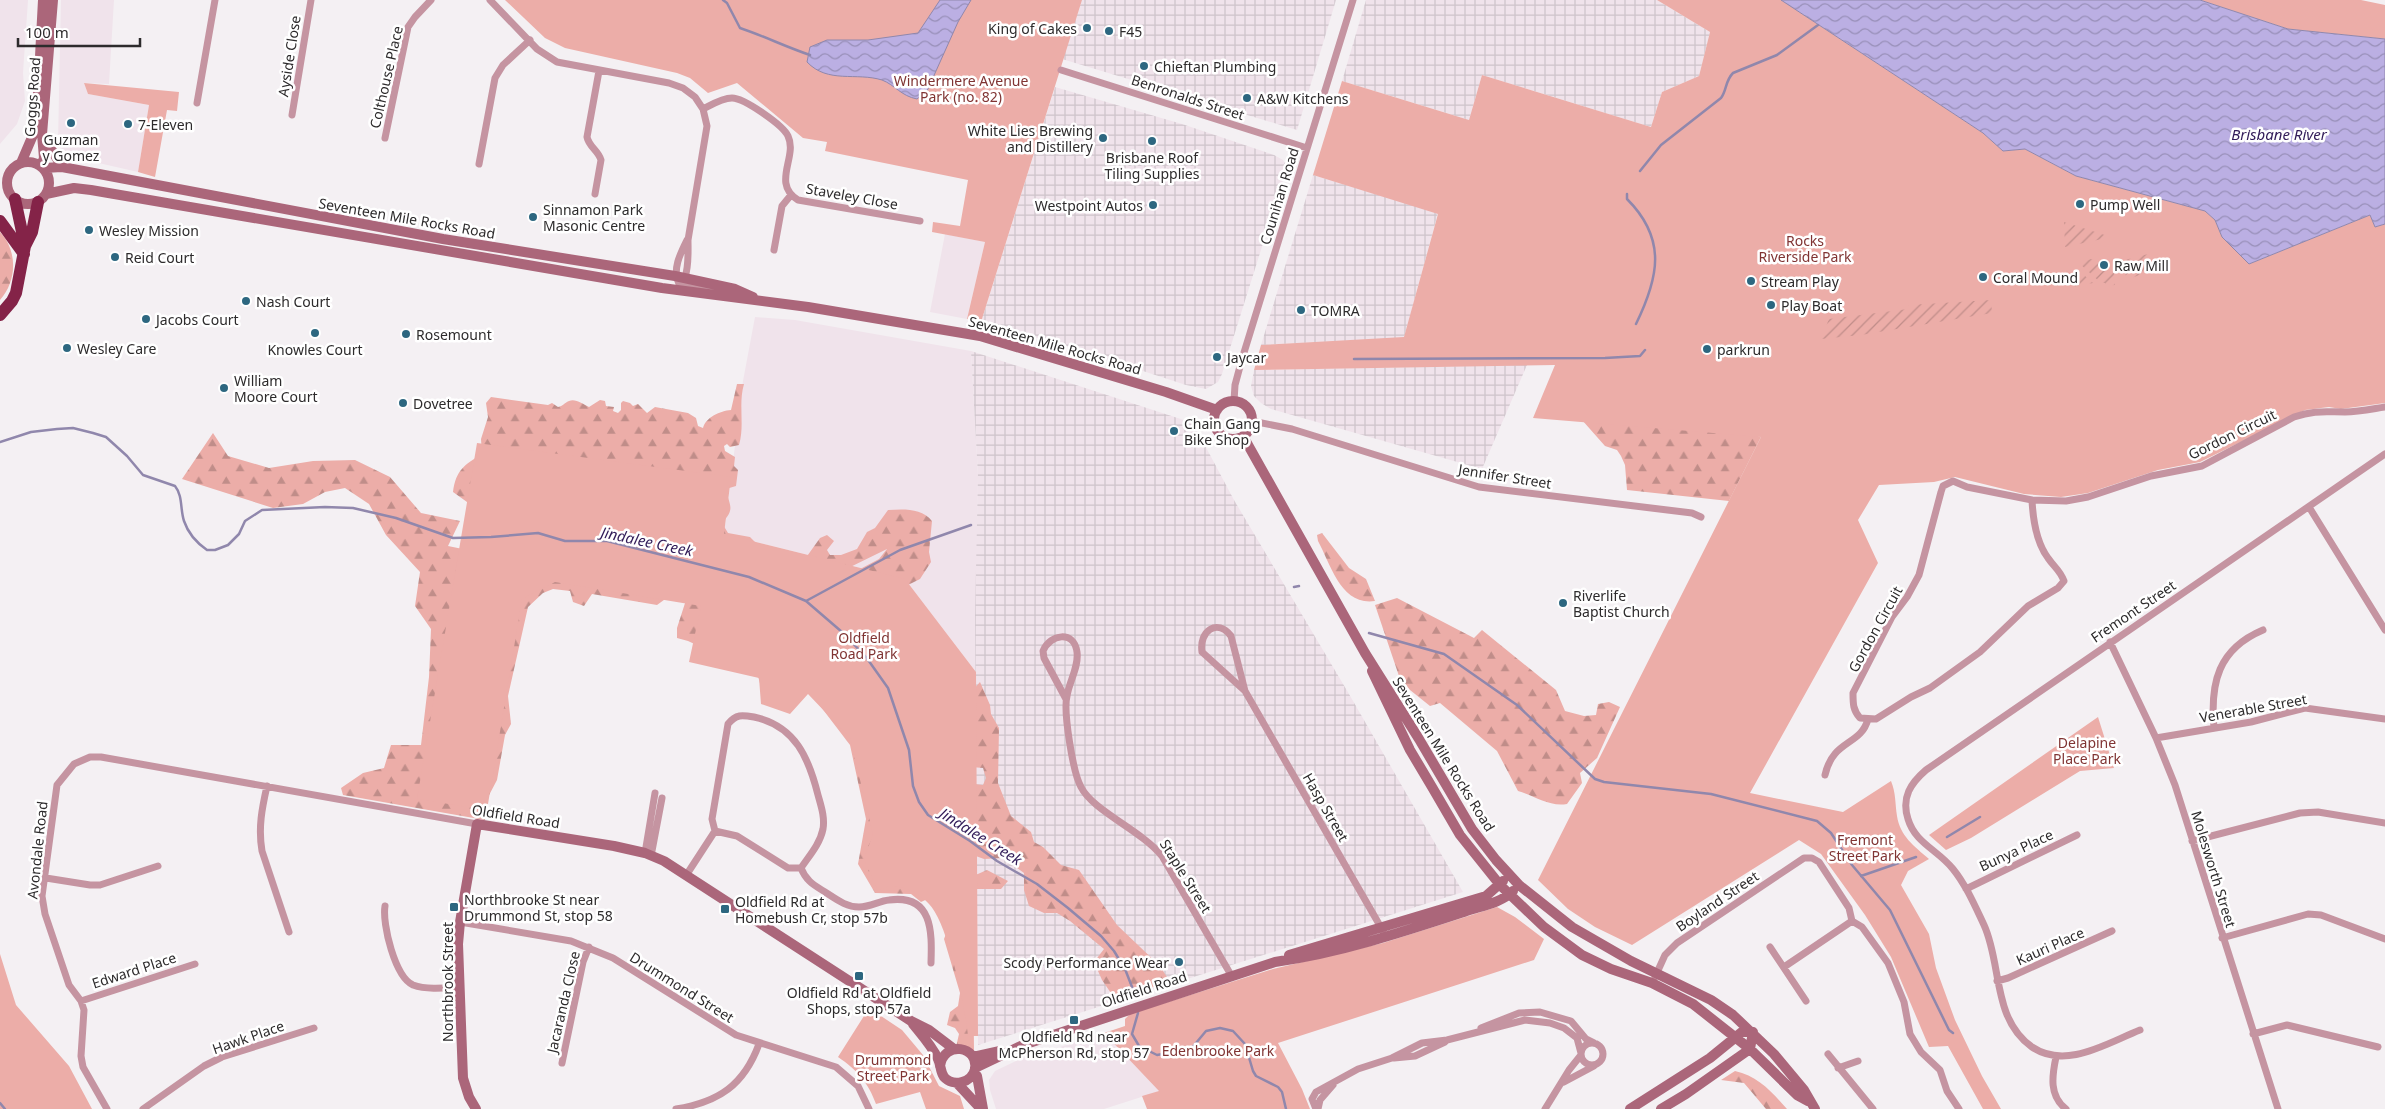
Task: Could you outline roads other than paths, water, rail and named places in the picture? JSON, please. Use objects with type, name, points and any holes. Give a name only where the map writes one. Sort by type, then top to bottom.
[{"type":"highway","points":[[13,197],[24,250]]},
{"type":"highway","points":[[0,315],[12,302],[16,293],[24,250],[32,232],[42,198]]},
{"type":"highway","points":[[0,221],[24,250]]},
{"type":"main road","name":"Goggs Road","points":[[21,163],[33,136],[38,113],[43,0]]},
{"type":"main road","name":"Goggs Road","points":[[42,167],[44,158],[42,134],[53,0]]},
{"type":"main road","points":[[42,134],[62,167]]},
{"type":"main road","points":[[0,197],[13,197],[26,204],[42,198],[49,180],[42,167],[28,162],[21,163],[5,175],[7,185],[13,197]]},
{"type":"main road","name":"Seventeen Mile Rocks Road","points":[[42,167],[62,167],[679,282],[733,298],[808,307],[980,336],[1166,392],[1217,410]]},
{"type":"main road","name":"Seventeen Mile Rocks Road","points":[[42,198],[74,188],[91,190],[679,282],[735,289],[764,302]]},
{"type":"main road","points":[[1234,401],[1246,406],[1250,411],[1252,421],[1249,430],[1243,436],[1231,439],[1220,434],[1214,423],[1217,410],[1224,403],[1234,401]]},
{"type":"main road","name":"Seventeen Mile Rocks Road","points":[[1243,436],[1365,653],[1472,829],[1509,875],[1572,927],[1655,978],[1693,1004],[1750,1049],[1797,1095],[1811,1105]]},
{"type":"main road","name":"Seventeen Mile Rocks Road","points":[[1365,653],[1378,686],[1419,765],[1460,835],[1500,885],[1544,927],[1582,955],[1611,969],[1655,978],[1711,1000],[1754,1032],[1804,1090],[1811,1105]]},
{"type":"main road","name":"Oldfield Road","points":[[477,824],[648,854],[687,874],[911,1021],[929,1030],[954,1049]]},
{"type":"main road","name":"Northbrook Street","points":[[476,1109],[468,1097],[463,1078],[460,922],[477,824]]},
{"type":"main road","name":"Oldfield Road","points":[[1383,931],[1486,896],[1509,875]]},
{"type":"main road","name":"Oldfield Road","points":[[973,1057],[1023,1045],[1275,962],[1293,952],[1447,918],[1497,901],[1519,885]]},
{"type":"main road","name":"Oldfield Road","points":[[911,1021],[933,1049],[940,1066]]},
{"type":"main road","points":[[1630,1109],[1710,1058],[1742,1032],[1754,1032],[1750,1049],[1686,1094],[1661,1109]]},
{"type":"main road","name":"Oldfield Road","points":[[974,1070],[1023,1045]]},
{"type":"main road","points":[[954,1049],[965,1050],[973,1057],[982,1109],[957,1083],[947,1080],[940,1066],[944,1055],[954,1049]]},
{"type":"main road","points":[[957,1083],[967,1080],[974,1070]]},
{"type":"street","points":[[197,103],[215,0]]},
{"type":"street","name":"Ayside Close","points":[[292,115],[311,0]]},
{"type":"street","name":"Colthouse Place","points":[[385,138],[408,27],[432,0]]},
{"type":"street","points":[[490,0],[545,55],[557,62],[676,85],[695,97],[703,109],[706,134],[688,240],[680,254],[679,282]]},
{"type":"street","name":"Counihan Road","points":[[1234,401],[1235,385],[1242,359],[1353,0]]},
{"type":"street","points":[[479,164],[495,78],[503,65],[530,40]]},
{"type":"street","name":"Benronalds Street","points":[[1061,70],[1307,148]]},
{"type":"street","points":[[595,194],[601,160],[600,155],[588,144],[587,137],[599,71]]},
{"type":"street","name":"Staveley Close","points":[[703,109],[726,99],[736,98],[782,127],[789,137],[790,146],[785,180],[791,195],[798,200],[920,221]]},
{"type":"street","points":[[774,250],[782,206],[791,195]]},
{"type":"street","name":"Gordon Circuit","points":[[1868,719],[1860,718],[1855,712],[1854,693],[1892,617],[1907,597],[1918,575],[1943,486],[1953,481],[1967,487],[2032,500],[2066,501],[2088,497],[2151,476],[2202,466],[2294,417],[2316,410],[2354,411],[2385,407]]},
{"type":"street","name":"Jennifer Street","points":[[1252,421],[1292,429],[1479,487],[1692,513],[1701,517]]},
{"type":"street","name":"Fremont Street","points":[[1966,889],[1946,860],[1921,842],[1913,831],[1906,811],[1906,800],[1912,782],[1926,770],[2110,642],[2385,454]]},
{"type":"street","points":[[1825,775],[1828,762],[1835,751],[1866,728],[1868,719],[1876,719],[1911,697],[1930,688],[1980,652],[2028,606],[2058,588],[2064,581],[2059,569],[2048,558],[2035,532],[2032,500]]},
{"type":"street","points":[[2309,507],[2385,630]]},
{"type":"street","name":"Hasp Street","points":[[1245,691],[1202,652],[1203,635],[1211,629],[1219,627],[1226,629],[1232,636],[1245,691],[1383,931]]},
{"type":"street","points":[[2214,728],[2213,690],[2220,669],[2229,655],[2249,635],[2263,630]]},
{"type":"street","name":"Staple Street","points":[[1066,699],[1076,664],[1077,649],[1073,641],[1066,636],[1058,636],[1051,639],[1043,651],[1044,658],[1066,699],[1073,762],[1081,788],[1092,801],[1151,843],[1162,856],[1232,975]]},
{"type":"street","name":"Molesworth Street","points":[[2110,642],[2156,738],[2174,785],[2278,1109]]},
{"type":"street","name":"Venerable Street","points":[[2156,738],[2214,728],[2305,708],[2385,719]]},
{"type":"street","points":[[687,874],[714,831],[712,819],[728,724],[733,718],[741,715],[761,719],[781,729],[793,738],[804,752],[812,769],[824,825],[818,844],[801,868]]},
{"type":"street","name":"Oldfield Road","points":[[74,764],[90,757],[101,757],[477,824]]},
{"type":"street","name":"Avondale Road","points":[[74,764],[57,785],[46,878],[42,896],[45,914],[68,985],[81,1001],[84,1018],[81,1056],[83,1067],[107,1109]]},
{"type":"street","points":[[267,786],[259,826],[259,838],[289,932]]},
{"type":"street","points":[[648,854],[655,793]]},
{"type":"street","points":[[648,854],[662,798]]},
{"type":"street","points":[[2192,841],[2300,814],[2318,812],[2385,823]]},
{"type":"street","points":[[714,831],[737,836],[788,868],[801,868]]},
{"type":"street","name":"Bunya Place","points":[[1966,889],[2077,835]]},
{"type":"street","name":"Boyland Street","points":[[1655,978],[1665,955],[1678,943],[1804,858],[1812,858],[1819,862],[1849,908],[1852,921]]},
{"type":"street","points":[[46,878],[100,885],[158,866]]},
{"type":"street","points":[[801,868],[806,880],[845,905],[864,907],[886,900],[900,899],[918,905],[930,924],[931,964]]},
{"type":"street","points":[[1966,889],[1985,928],[2001,998],[2013,1024],[2022,1037],[2033,1047],[2056,1056],[2082,1054],[2140,1030]]},
{"type":"street","points":[[385,906],[386,928],[402,976],[412,984],[424,987],[460,987]]},
{"type":"street","points":[[2222,938],[2308,914],[2321,915],[2385,939]]},
{"type":"street","points":[[1784,967],[1852,921],[1862,927],[1888,963],[1904,1002],[1910,1034],[1921,1052],[1940,1070],[1947,1091],[1959,1109]]},
{"type":"street","name":"Drummond Street","points":[[460,922],[571,941],[589,947],[613,958],[721,1028],[759,1044],[836,1067],[858,1086],[869,1109]]},
{"type":"street","name":"Kauri Place","points":[[1997,981],[2112,931]]},
{"type":"street","name":"Jacaranda Close","points":[[562,1062],[583,962],[589,947]]},
{"type":"street","points":[[1770,947],[1806,1000]]},
{"type":"street","name":"Edward Place","points":[[81,1001],[195,964]]},
{"type":"street","points":[[1477,1031],[1519,1013],[1540,1012],[1571,1021],[1587,1040],[1602,1048],[1603,1055],[1601,1062],[1563,1082]]},
{"type":"street","points":[[1317,1109],[1312,1099],[1315,1092],[1362,1068],[1389,1059],[1422,1043],[1450,1039],[1529,1020],[1550,1023],[1574,1034],[1580,1045],[1585,1064],[1595,1065]]},
{"type":"street","points":[[2253,1034],[2287,1025],[2378,1047]]},
{"type":"street","name":"Hawk Place","points":[[143,1109],[204,1066],[222,1057],[314,1028]]},
{"type":"street","points":[[1545,1109],[1586,1045],[1594,1043]]},
{"type":"street","points":[[676,1109],[697,1106],[717,1098],[735,1085],[752,1061],[759,1044]]},
{"type":"street","points":[[1828,1054],[1873,1109]]},
{"type":"street","points":[[2056,1056],[2052,1083],[2055,1097],[2066,1109]]},
{"type":"street","points":[[1838,1068],[1858,1061]]},
{"type":"water","points":[[940,0],[971,0],[958,22],[927,91],[917,99],[911,98],[882,80],[824,73],[815,69],[807,62],[810,47],[827,40],[868,40],[918,33]]},
{"type":"water","name":"Brisbane River","points":[[1781,0],[2200,0],[2288,29],[2385,39],[2385,224],[2375,227],[2370,215],[2249,264],[2222,237],[2215,220],[2205,211],[2076,176],[2025,149],[2003,151],[1983,133]]},
{"type":"waterway","points":[[723,0],[727,3],[740,28],[810,55]]},
{"type":"waterway","points":[[1640,171],[1661,145],[1721,98],[1733,73],[1777,55],[1818,25]]},
{"type":"waterway","points":[[1627,194],[1627,199],[1640,214],[1649,229],[1655,259],[1650,290],[1636,324]]},
{"type":"waterway","points":[[1354,359],[1605,358],[1640,356],[1645,350]]},
{"type":"waterway","name":"Jindalee Creek","points":[[0,442],[31,432],[73,428],[106,437],[127,456],[143,475],[175,486],[178,490],[188,530],[207,550],[215,550],[228,545],[239,534],[245,521],[262,510],[325,507],[353,508],[396,518],[453,538],[538,533],[565,541],[607,541],[749,577],[806,601],[842,632],[866,657],[888,688],[909,750],[913,786],[919,802],[928,815],[970,841],[997,861],[1037,884],[1101,936],[1114,951],[1125,969],[1134,992]]},
{"type":"waterway","points":[[806,601],[900,550],[971,525]]},
{"type":"waterway","points":[[1294,587],[1299,586]]},
{"type":"waterway","points":[[1369,633],[1444,654],[1517,705],[1595,779],[1604,782],[1711,794],[1817,821],[1831,833],[1852,865],[1890,910],[1949,1030],[1953,1033]]},
{"type":"waterway","points":[[1947,837],[1980,817]]},
{"type":"waterway","points":[[1861,876],[1916,857]]},
{"type":"waterway","name":"Jindalee Creek","points":[[1138,1013],[1132,1034],[1139,1046],[1157,1055],[1191,1049],[1206,1031],[1220,1028],[1233,1031],[1245,1044],[1256,1076],[1278,1087],[1282,1092],[1286,1109]]},
{"type":"waterway","points":[[0,1103],[5,1109]]},
{"type":"place","name":"King of Cakes","points":[[1087,28]]},
{"type":"place","name":"F45","points":[[1109,31]]},
{"type":"place","name":"Chieftan Plumbing","points":[[1144,66]]},
{"type":"place","name":"A&W Kitchens","points":[[1247,98]]},
{"type":"place","name":"Guzman y Gomez","points":[[71,123]]},
{"type":"place","name":"7-Eleven","points":[[128,124]]},
{"type":"place","name":"White Lies Brewing and Distillery","points":[[1103,138]]},
{"type":"place","name":"Brisbane Roof Tiling Supplies","points":[[1152,141]]},
{"type":"place","name":"Pump Well","points":[[2080,204]]},
{"type":"place","name":"Westpoint Autos","points":[[1153,205]]},
{"type":"place","name":"Sinnamon Park Masonic Centre","points":[[533,217]]},
{"type":"place","name":"Wesley Mission","points":[[89,230]]},
{"type":"place","name":"Reid Court","points":[[115,257]]},
{"type":"place","name":"Raw Mill","points":[[2104,265]]},
{"type":"place","name":"Coral Mound","points":[[1983,277]]},
{"type":"place","name":"Stream Play","points":[[1751,281]]},
{"type":"place","name":"Nash Court","points":[[246,301]]},
{"type":"place","name":"Play Boat","points":[[1771,305]]},
{"type":"place","name":"TOMRA","points":[[1301,310]]},
{"type":"place","name":"Jacobs Court","points":[[146,319]]},
{"type":"place","name":"Knowles Court","points":[[315,333]]},
{"type":"place","name":"Rosemount","points":[[406,334]]},
{"type":"place","name":"Wesley Care","points":[[67,348]]},
{"type":"place","name":"parkrun","points":[[1707,349]]},
{"type":"place","name":"Jaycar","points":[[1217,357]]},
{"type":"place","name":"William Moore Court","points":[[224,388]]},
{"type":"place","name":"Dovetree","points":[[403,403]]},
{"type":"place","name":"Chain Gang Bike Shop","points":[[1174,431]]},
{"type":"place","name":"Riverlife Baptist Church","points":[[1563,603]]},
{"type":"place","name":"Northbrooke St near Drummond St, stop 58","points":[[454,907]]},
{"type":"place","name":"Oldfield Rd at Homebush Cr, stop 57b","points":[[725,909]]},
{"type":"place","name":"Scody Performance Wear","points":[[1179,962]]},
{"type":"place","name":"Oldfield Rd at Oldfield Shops, stop 57a","points":[[859,976]]},
{"type":"place","name":"Oldfield Rd near McPherson Rd, stop 57","points":[[1074,1020]]},
{"type":"park label","name":"Windermere Avenue Park (no. 82)","points":[[961,88]]},
{"type":"park label","name":"Rocks Riverside Park","points":[[1805,248]]},
{"type":"park label","name":"Oldfield Road Park","points":[[864,646]]},
{"type":"park label","name":"Delapine Place Park","points":[[2087,750]]},
{"type":"park label","name":"Fremont Street Park","points":[[1865,848]]},
{"type":"park label","name":"Edenbrooke Park","points":[[1218,1050]]},
{"type":"park label","name":"Drummond Street Park","points":[[893,1068]]}]
